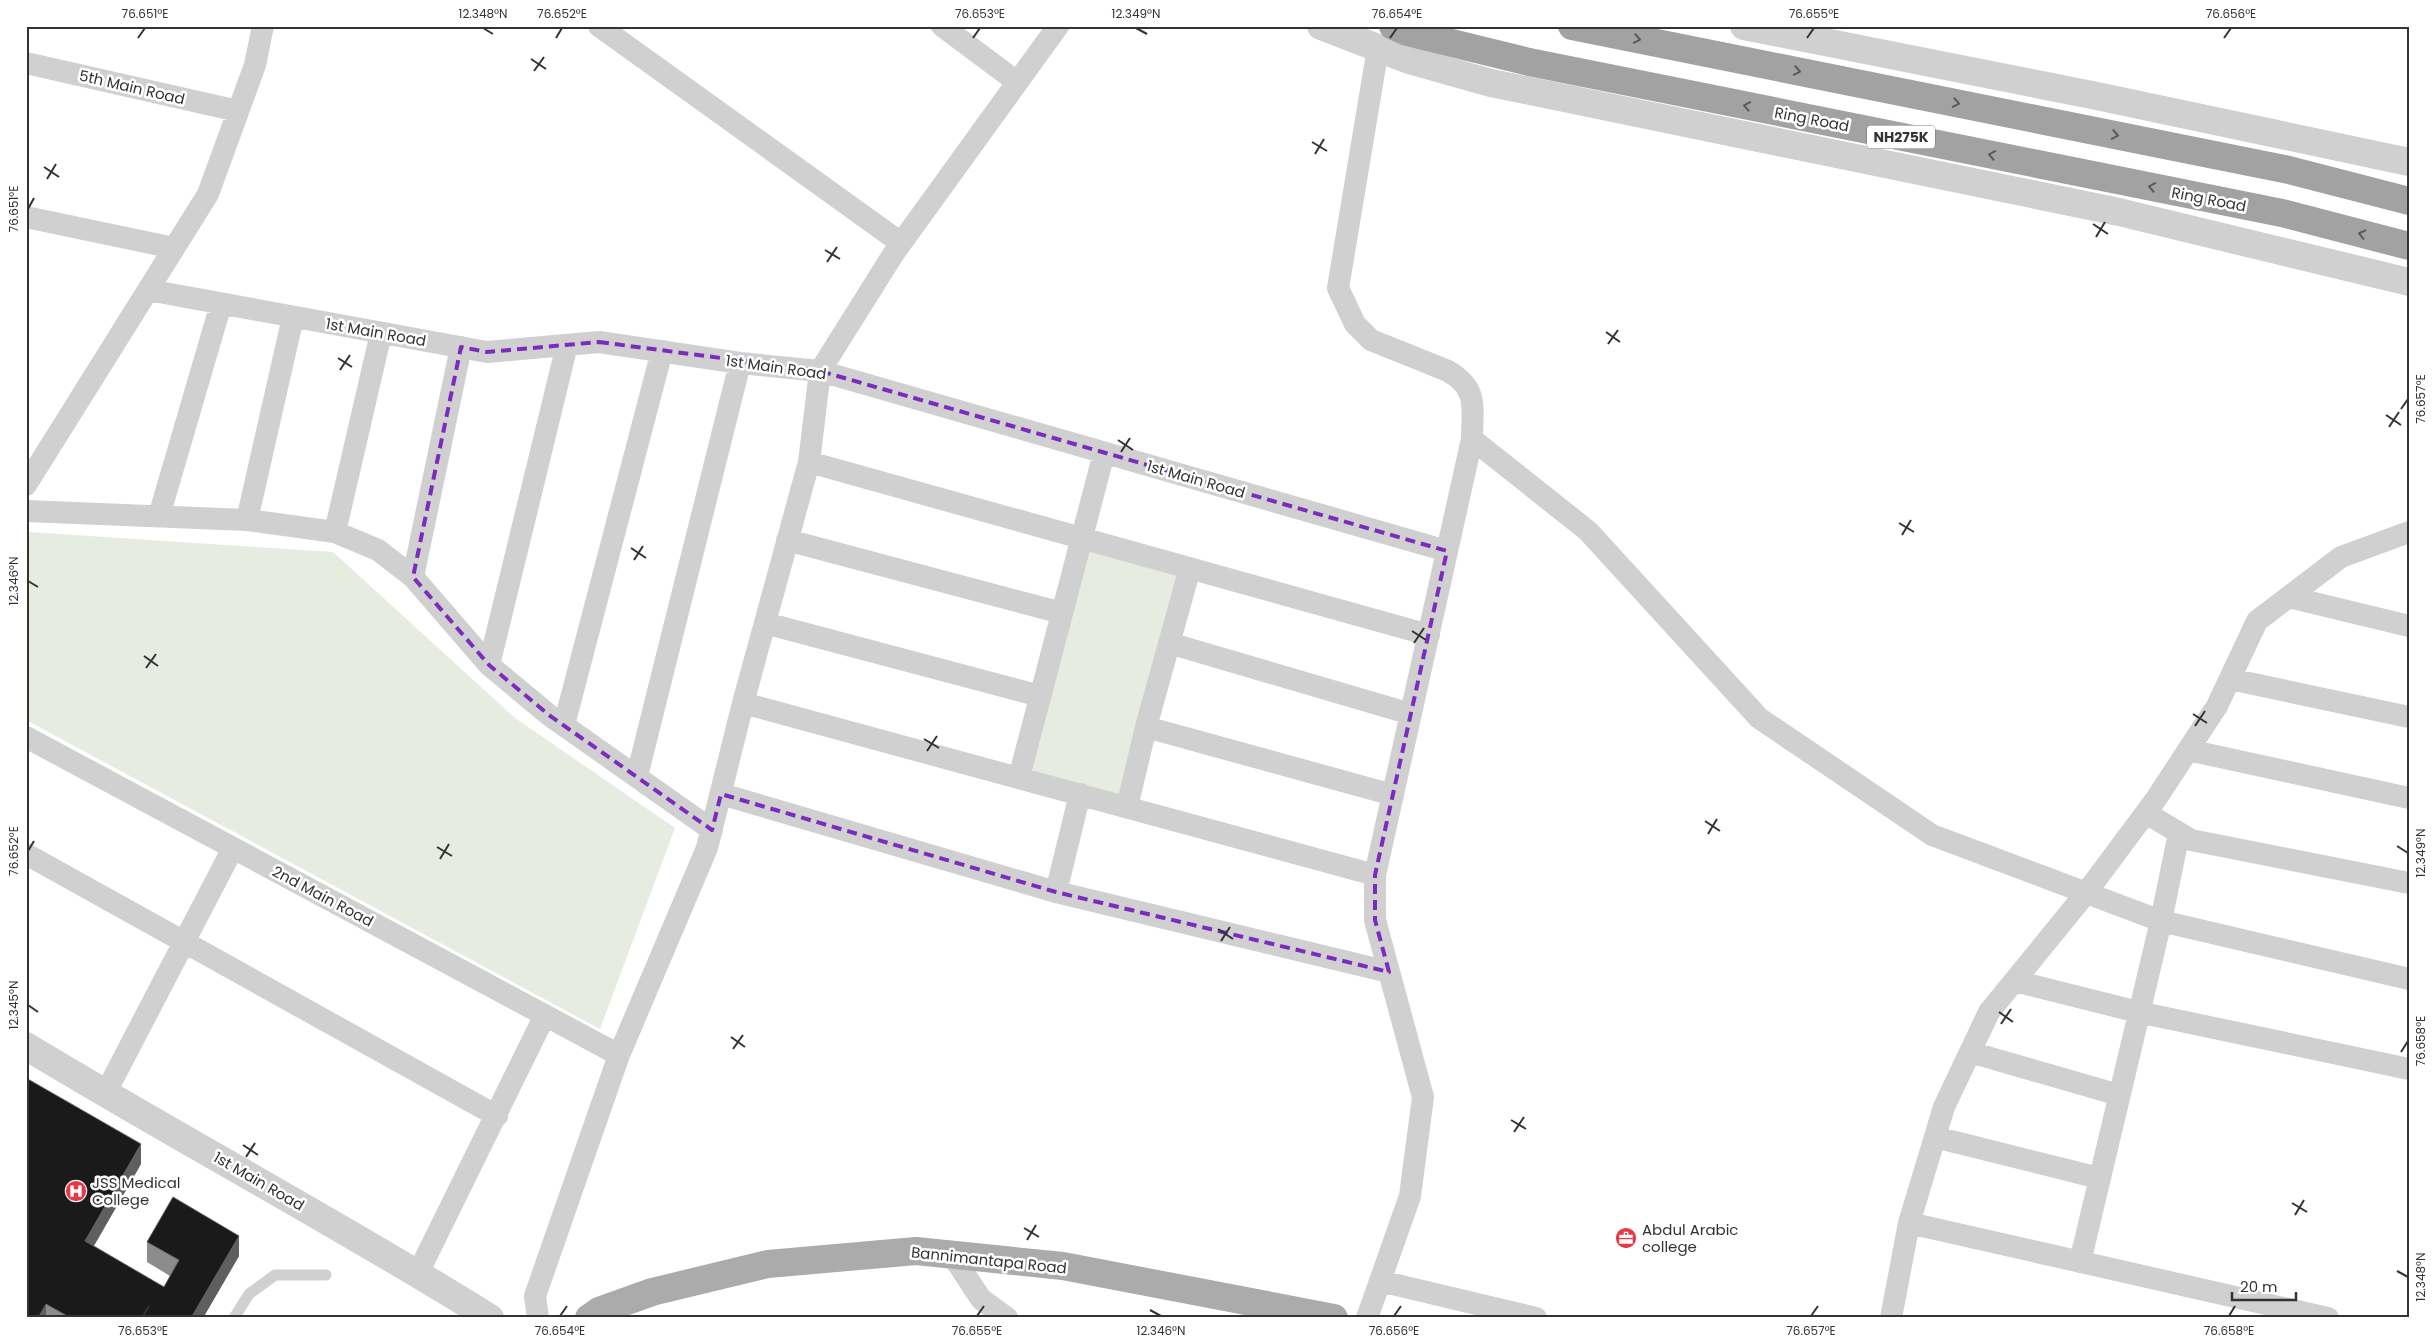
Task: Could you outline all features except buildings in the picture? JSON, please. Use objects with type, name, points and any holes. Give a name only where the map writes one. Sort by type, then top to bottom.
[{"type":"highway","points":[[1572,26],[2289,170],[2409,201]]},
{"type":"highway","name":"Ring Road","points":[[1385,37],[1407,32],[1529,62],[2282,213],[2409,246]]},
{"type":"main road","name":"Bannimantapa Road","points":[[589,1318],[599,1311],[652,1292],[768,1264],[916,1251],[1063,1266],[1328,1317]]},
{"type":"street","points":[[26,485],[208,194],[255,65],[263,26]]},
{"type":"street","points":[[599,26],[901,243]]},
{"type":"street","points":[[942,26],[1017,82]]},
{"type":"street","points":[[538,1318],[535,1296],[619,1055],[707,848],[743,703],[809,462],[820,371],[901,243],[1058,26]]},
{"type":"street","points":[[1321,26],[1385,37],[1408,60],[1491,83],[2119,212],[2409,282]]},
{"type":"street","points":[[1744,26],[2102,97],[2409,162]]},
{"type":"street","points":[[1367,1318],[1410,1196],[1423,1097],[1375,920],[1375,875],[1472,439],[1472,395],[1466,384],[1448,371],[1371,340],[1355,324],[1338,288],[1385,37]]},
{"type":"street","name":"5th Main Road","points":[[26,63],[238,111]]},
{"type":"street","points":[[26,217],[174,248]]},
{"type":"street","name":"1st Main Road","points":[[148,290],[487,352],[599,342],[740,363],[820,371],[1447,552]]},
{"type":"street","points":[[159,516],[221,304]]},
{"type":"street","points":[[247,520],[293,317]]},
{"type":"street","points":[[336,532],[381,333]]},
{"type":"street","points":[[489,665],[567,345]]},
{"type":"street","points":[[413,577],[461,347]]},
{"type":"street","points":[[564,725],[662,351]]},
{"type":"street","points":[[637,776],[740,363]]},
{"type":"street","points":[[1472,439],[1588,531],[1759,718],[1932,835],[2161,921],[2409,978]]},
{"type":"street","points":[[1019,778],[1104,453]]},
{"type":"street","points":[[809,462],[1428,635]]},
{"type":"street","points":[[26,511],[247,520],[336,532],[378,550],[413,577],[489,665],[549,715],[712,830]]},
{"type":"street","points":[[1890,1318],[1909,1223],[1944,1107],[1989,1012],[2086,893],[2146,813],[2217,706],[2257,621],[2341,557],[2408,533]]},
{"type":"street","points":[[787,540],[1062,613]]},
{"type":"street","points":[[1127,807],[1146,726],[1190,568]]},
{"type":"street","points":[[2289,597],[2409,626]]},
{"type":"street","points":[[765,623],[1040,696]]},
{"type":"street","points":[[1169,643],[1411,714]]},
{"type":"street","points":[[2230,679],[2409,717]]},
{"type":"street","points":[[743,703],[1375,875]]},
{"type":"street","points":[[1146,726],[1394,795]]},
{"type":"street","name":"2nd Main Road","points":[[26,737],[619,1055]]},
{"type":"street","points":[[2188,750],[2409,798]]},
{"type":"street","points":[[721,794],[1056,892],[1389,972]]},
{"type":"street","points":[[1056,892],[1080,794]]},
{"type":"street","points":[[2146,813],[2191,840],[2409,883]]},
{"type":"street","points":[[2080,1262],[2118,1095],[2161,921],[2179,833]]},
{"type":"street","points":[[105,1094],[233,848]]},
{"type":"street","points":[[26,854],[497,1116]]},
{"type":"street","points":[[2014,981],[2138,1012],[2409,1069]]},
{"type":"street","points":[[418,1273],[497,1116],[545,1015]]},
{"type":"street","name":"1st Main Road","points":[[26,1046],[105,1094],[418,1273],[490,1318]]},
{"type":"street","points":[[1970,1052],[2118,1095]]},
{"type":"street","points":[[1935,1137],[2100,1178]]},
{"type":"street","points":[[1909,1223],[2328,1318]]},
{"type":"street","points":[[952,1255],[980,1299],[1007,1318]]},
{"type":"street","points":[[1380,1281],[1536,1318]]},
{"type":"lane","points":[[234,1318],[249,1294],[275,1275],[326,1275]]},
{"type":"highlighted area","points":[[599,342],[820,371],[1447,551],[1375,875],[1375,920],[1389,972],[1056,892],[721,794],[712,830],[549,715],[489,665],[413,577],[461,347],[487,352]]},
{"type":"shaded area","points":[[29,532],[333,552],[515,718],[675,828],[600,1029],[26,720],[26,536]]},
{"type":"shaded area","points":[[1089,551],[1178,574],[1121,797],[1032,773]]},
{"type":"place","name":"JSS Medical College","points":[[76,1191]]},
{"type":"place","name":"Abdul Arabic college","points":[[1626,1238]]}]
